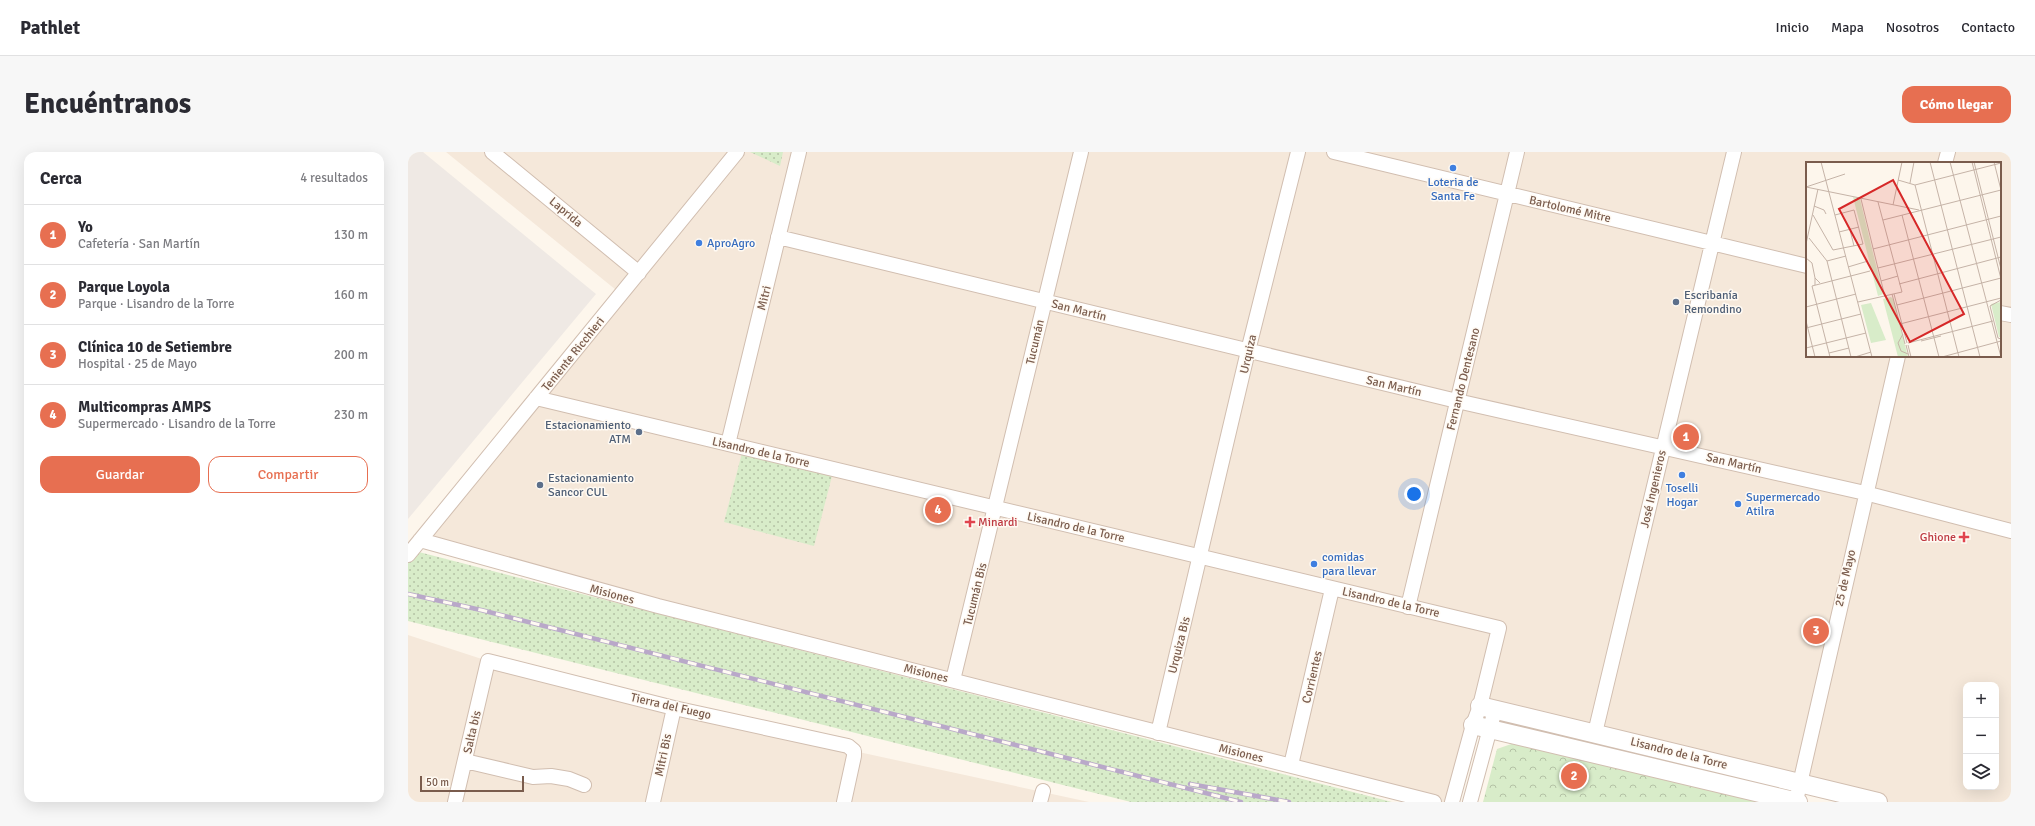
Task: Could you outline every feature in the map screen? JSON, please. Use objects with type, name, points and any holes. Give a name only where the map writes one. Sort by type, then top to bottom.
[{"type":"street","name":"Laprida","points":[[492,152],[639,273]]},
{"type":"street","name":"Teniente Ricchieri","points":[[408,555],[737,152]]},
{"type":"street","name":"Mitri","points":[[728,444],[799,152]]},
{"type":"street","name":"Tucumán","points":[[996,508],[1080,152]]},
{"type":"street","name":"Urquiza","points":[[1200,557],[1248,351],[1298,152]]},
{"type":"street","name":"Bartolomé Mitre","points":[[1334,152],[1806,266]]},
{"type":"street","name":"Fernando Dentesano","points":[[1408,607],[1517,152]]},
{"type":"street","name":"José Ingenieros","points":[[1595,733],[1734,152]]},
{"type":"street","points":[[1945,162],[1948,152]]},
{"type":"street","name":"San Martín","points":[[778,237],[1458,401],[1865,493],[2011,531]]},
{"type":"street","points":[[2001,313],[2011,315]]},
{"type":"street","name":"25 de Mayo","points":[[1797,802],[1799,783],[1898,357]]},
{"type":"street","name":"Lisandro de la Torre","points":[[536,398],[1499,628],[1488,708],[1878,802]]},
{"type":"street","name":"Tucumán Bis","points":[[953,680],[996,508]]},
{"type":"street","name":"Misiones","points":[[420,540],[658,606],[1434,802]]},
{"type":"street","name":"Urquiza Bis","points":[[1158,732],[1200,557]]},
{"type":"street","name":"Corrientes","points":[[1291,765],[1332,588]]},
{"type":"street","name":"Tierra del Fuego","points":[[488,661],[674,708],[848,746],[854,751],[844,802]]},
{"type":"street","name":"Salta bis","points":[[455,802],[488,661]]},
{"type":"street","name":"Mitri Bis","points":[[654,802],[674,708]]},
{"type":"street","points":[[1452,802],[1473,725],[1488,708]]},
{"type":"street","points":[[1470,802],[1490,729],[1488,708]]},
{"type":"street","name":"Lisandro de la Torre","points":[[1473,725],[1797,802]]},
{"type":"street","points":[[465,761],[533,777],[550,776],[569,779],[584,785]]},
{"type":"shaded area","points":[[408,152],[423,152],[596,294],[408,519]]},
{"type":"shaded area","points":[[446,152],[2011,152],[2011,802],[1878,802],[1480,706],[1452,802],[1434,802],[420,540],[621,294]]},
{"type":"shaded area","points":[[408,635],[488,661],[854,751],[1089,802],[408,802]]},
{"type":"green space","points":[[750,152],[783,152],[780,166]]},
{"type":"green space","points":[[742,453],[832,476],[814,546],[724,522]]},
{"type":"green space","points":[[415,551],[1392,802],[1131,802],[408,621],[408,560]]},
{"type":"green space","points":[[1517,742],[1768,802],[1483,802],[1497,749]]},
{"type":"railway","points":[[408,594],[481,610],[1241,802]]},
{"type":"railway","points":[[1190,784],[1289,802]]},
{"type":"place","name":"Loteria de Santa Fe","points":[[1453,168]]},
{"type":"place","name":"AproAgro","points":[[699,243]]},
{"type":"place","name":"Escribanía Remondino","points":[[1676,302]]},
{"type":"place","name":"Estacionamiento ATM","points":[[639,432]]},
{"type":"place","name":"Yo","points":[[1686,437]]},
{"type":"place","name":"Toselli Hogar","points":[[1682,475]]},
{"type":"place","name":"Estacionamiento Sancor CUL","points":[[540,485]]},
{"type":"place","name":"Supermercado Atilra","points":[[1738,504]]},
{"type":"place","name":"Multicompras AMPS","points":[[938,510]]},
{"type":"place","name":"Minardi","points":[[970,522]]},
{"type":"place","name":"Ghione","points":[[1964,537]]},
{"type":"place","name":"comidas para llevar","points":[[1314,564]]},
{"type":"place","name":"Clínica 10 de Setiembre","points":[[1816,631]]},
{"type":"place","name":"Parque Loyola","points":[[1574,776]]}]
